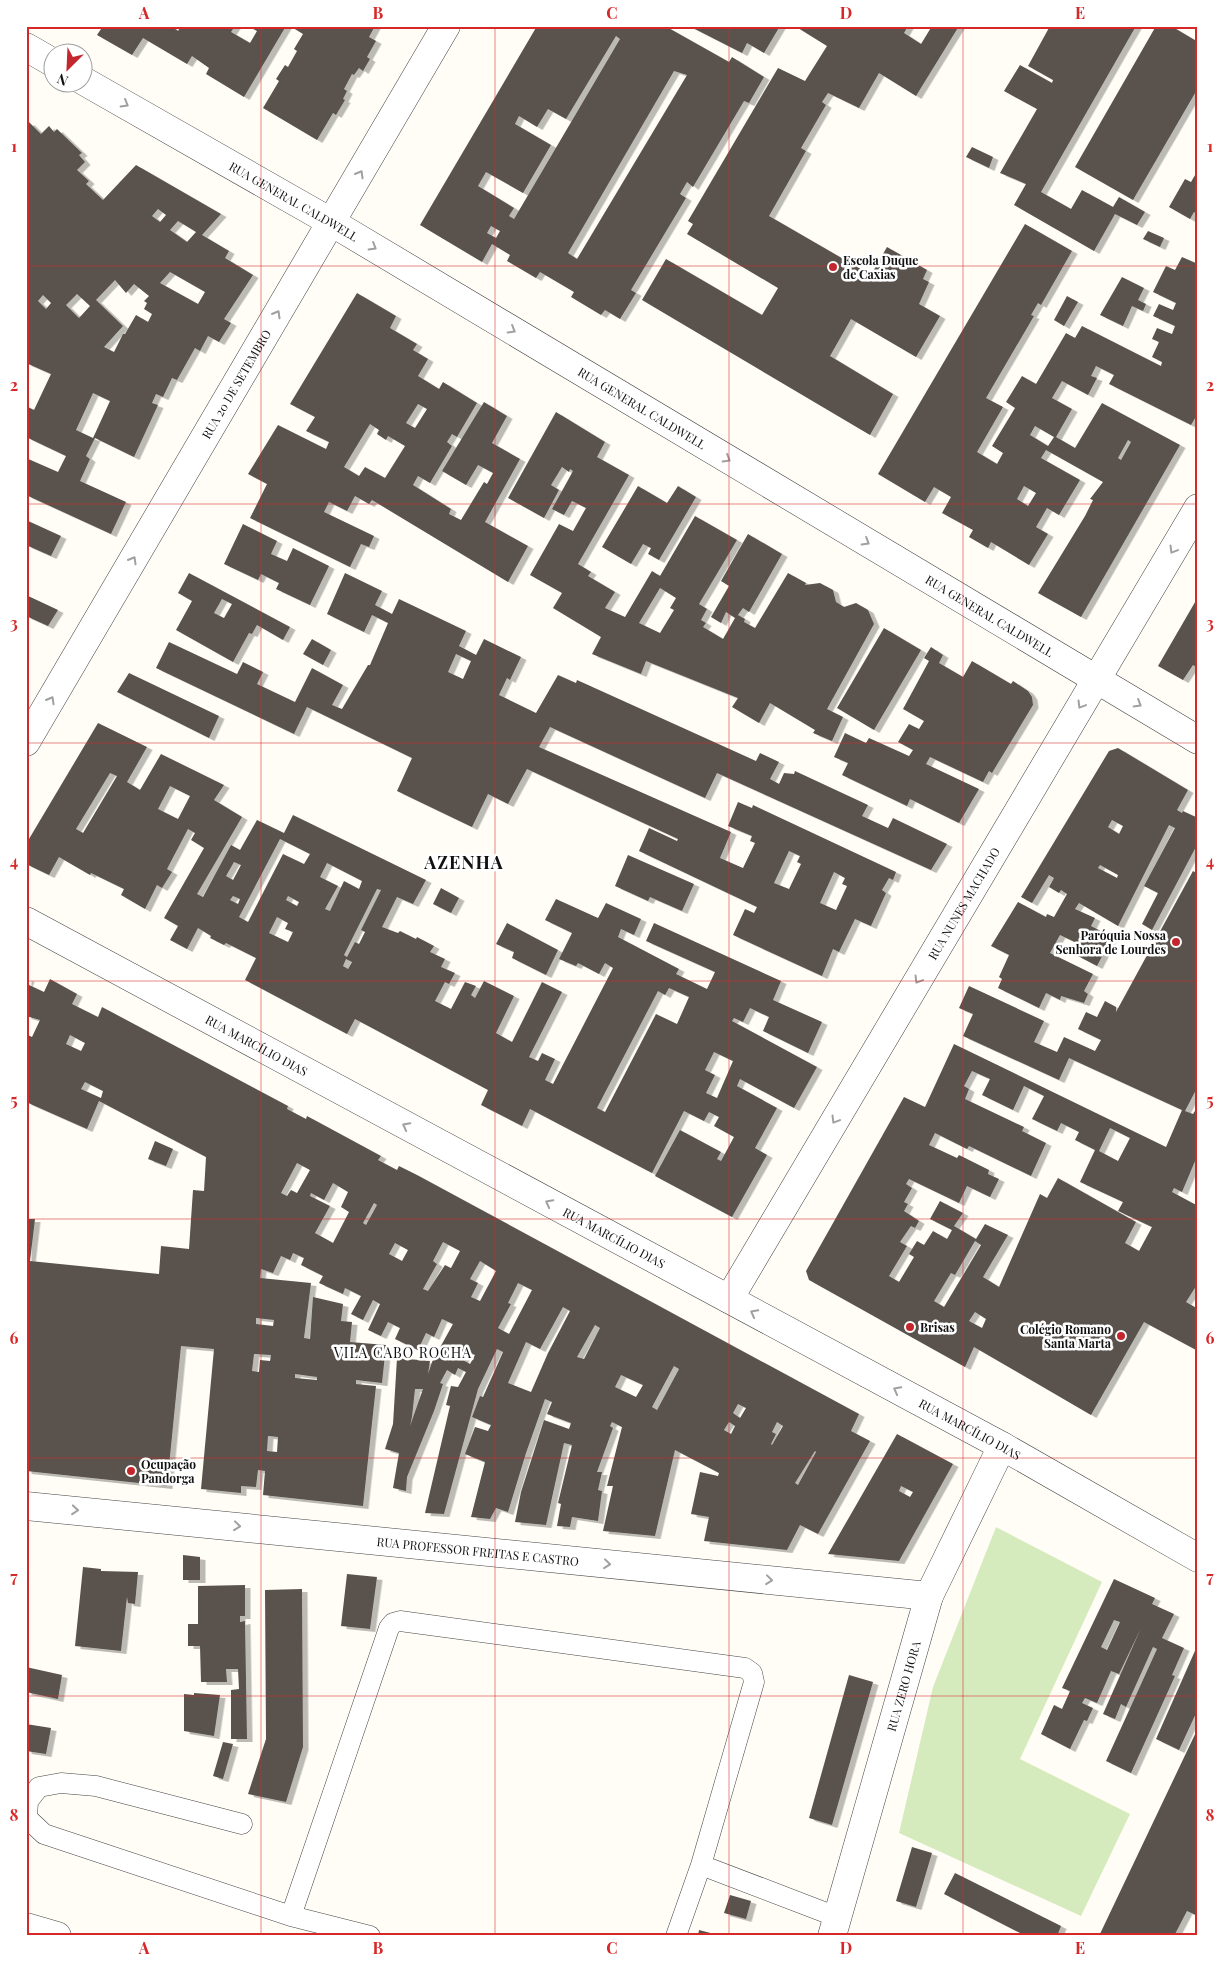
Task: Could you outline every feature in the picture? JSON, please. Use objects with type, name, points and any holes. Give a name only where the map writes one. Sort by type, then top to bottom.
[{"type":"street","name":"RUA 20 DE SETEMBRO","points":[[26,742],[446,26]]},
{"type":"street","points":[[26,48],[42,57]]},
{"type":"street","name":"RUA GENERAL CALDWELL","points":[[92,86],[331,222],[1198,740]]},
{"type":"street","name":"RUA NUNES MACHADO","points":[[729,1299],[1198,508]]},
{"type":"street","name":"RUA MARCÍLIO DIAS","points":[[26,921],[1002,1446],[1198,1558]]},
{"type":"street","name":"RUA ZERO HORA","points":[[835,1926],[929,1596],[1002,1446]]},
{"type":"street","name":"RUA PROFESSOR FREITAS E CASTRO","points":[[26,1506],[929,1596]]},
{"type":"street","points":[[26,1927],[57,1936]]},
{"type":"lane","points":[[291,1916],[389,1628],[393,1623],[400,1621],[745,1668],[752,1673],[754,1682],[701,1865],[676,1936]]},
{"type":"lane","points":[[242,1824],[96,1786],[62,1783],[39,1787],[28,1802],[27,1818],[44,1834],[291,1916],[370,1936]]},
{"type":"lane","points":[[701,1865],[835,1926]]},
{"type":"green space","points":[[996,1527],[1102,1582],[1020,1759],[1130,1814],[1081,1916],[899,1833],[933,1687]]},
{"type":"building","points":[[103,26],[171,26],[178,31],[181,26],[235,26],[231,32],[250,43],[257,31],[248,26],[286,26],[244,97],[206,74],[209,68],[192,56],[187,64],[143,38],[132,55],[97,35]]},
{"type":"building","points":[[290,26],[375,26],[369,37],[376,41],[367,57],[370,59],[363,71],[359,68],[354,75],[352,74],[344,89],[347,91],[343,99],[345,100],[336,115],[333,113],[317,140],[263,108],[279,81],[276,79],[285,65],[288,67],[297,51],[294,49],[303,34]]},
{"type":"building","points":[[537,26],[665,26],[729,62],[732,57],[764,77],[749,103],[744,101],[693,187],[687,182],[680,194],[686,198],[631,290],[636,293],[620,319],[605,310],[601,315],[571,297],[574,292],[540,272],[536,278],[507,261],[510,255],[492,244],[482,262],[420,225]],"holes":[[[616,36],[620,39],[514,219],[509,216],[514,208],[478,186],[486,172],[523,193],[551,145],[515,124],[519,116],[537,127],[548,109],[566,119]],[[674,71],[687,75],[577,259],[568,253]],[[491,226],[500,231],[496,238],[487,233]]]},
{"type":"building","points":[[689,26],[780,26],[764,53],[747,43],[742,53]]},
{"type":"building","points":[[799,26],[908,26],[904,33],[921,44],[932,26],[959,26],[916,96],[879,73],[859,108],[828,93],[822,102],[826,105],[801,148],[806,151],[769,216],[871,275],[887,247],[927,270],[923,279],[929,282],[919,304],[940,316],[916,357],[851,319],[830,356],[893,394],[870,435],[642,300],[666,259],[762,315],[778,288],[687,234],[693,224],[688,221],[778,68],[805,81],[827,46],[798,28]]},
{"type":"building","points":[[1050,26],[1136,26],[1041,192],[1071,209],[1082,190],[1113,207],[1119,197],[1145,212],[1137,225],[1115,214],[1094,251],[1014,205],[1026,184],[1000,173],[1037,109],[1004,91],[1020,65],[1052,83],[1053,80],[1028,66]]},
{"type":"building","points":[[1156,26],[1171,26],[1198,42],[1198,88],[1133,200],[1075,167]]},
{"type":"building","points":[[29,122],[41,134],[49,126],[54,132],[57,129],[82,153],[79,155],[85,162],[77,170],[89,181],[86,184],[103,200],[136,165],[221,214],[202,235],[229,251],[225,258],[253,275],[224,319],[231,323],[219,342],[208,336],[200,351],[195,348],[177,380],[172,378],[163,397],[156,394],[152,403],[158,405],[134,457],[95,438],[86,456],[90,459],[80,481],[126,502],[111,534],[26,495],[26,458],[58,472],[66,456],[26,437],[26,406],[34,410],[51,374],[26,363],[26,124]],"holes":[[[158,209],[166,215],[160,222],[152,216]],[[178,221],[196,232],[187,242],[170,230]],[[170,272],[205,292],[198,304],[160,283]],[[115,280],[126,293],[134,284],[149,296],[144,301],[147,303],[144,309],[152,314],[148,322],[136,315],[114,352],[104,347],[123,326],[96,300]],[[77,294],[90,306],[79,318],[66,305]],[[43,295],[51,303],[46,309],[38,301]],[[93,393],[110,401],[93,438],[76,430]]]},
{"type":"building","points":[[972,147],[993,157],[989,168],[966,157]]},
{"type":"building","points":[[1198,170],[1198,215],[1194,212],[1190,219],[1169,207],[1185,179],[1191,182]]},
{"type":"building","points":[[1025,224],[1072,251],[1041,305],[1038,303],[1031,315],[1034,316],[986,398],[1003,407],[977,452],[997,464],[1003,453],[992,446],[1015,408],[1006,402],[1022,376],[1036,384],[1066,333],[1075,338],[1082,326],[1161,366],[1162,362],[1152,357],[1159,342],[1152,339],[1157,328],[1172,334],[1175,326],[1153,316],[1159,304],[1173,310],[1176,303],[1153,292],[1166,266],[1175,270],[1182,257],[1198,264],[1198,413],[1191,425],[1109,384],[1114,375],[1096,366],[1091,376],[1097,378],[1088,395],[1062,381],[1052,398],[1072,409],[1056,437],[1075,448],[1102,403],[1180,445],[1081,617],[1038,593],[1085,516],[1093,500],[1090,499],[1103,482],[1046,450],[1041,458],[1080,480],[1059,515],[1047,508],[1036,527],[1048,534],[1029,565],[991,542],[988,548],[969,537],[973,530],[942,513],[951,497],[934,487],[925,502],[878,474]],"holes":[[[1035,426],[1054,437],[1048,446],[1030,435]],[[1128,440],[1131,442],[1121,460],[1118,458]],[[1024,486],[1036,493],[1028,506],[1017,499]]]},
{"type":"building","points":[[1148,231],[1164,238],[1160,247],[1143,239]]},
{"type":"building","points":[[1122,277],[1144,288],[1138,300],[1146,304],[1143,311],[1132,306],[1123,326],[1100,315]]},
{"type":"building","points":[[357,293],[396,316],[390,328],[417,344],[413,350],[428,359],[418,376],[439,389],[443,382],[477,403],[457,437],[452,434],[447,442],[452,446],[430,483],[418,476],[413,485],[451,509],[449,514],[461,520],[484,482],[487,484],[493,473],[478,465],[466,485],[442,471],[484,402],[507,416],[492,443],[520,459],[485,522],[528,546],[508,582],[372,500],[369,504],[355,496],[347,511],[329,502],[324,512],[374,536],[369,547],[361,544],[350,567],[250,518],[267,484],[248,474],[278,425],[326,449],[329,442],[306,431],[315,417],[290,404]],"holes":[[[418,404],[427,409],[415,428],[406,423]],[[370,424],[379,430],[377,434],[386,440],[388,436],[405,446],[385,478],[365,467],[359,476],[344,467]]]},
{"type":"building","points":[[1067,296],[1078,302],[1064,326],[1054,320]]},
{"type":"building","points":[[556,412],[605,442],[597,457],[629,475],[578,564],[591,572],[588,576],[615,592],[605,608],[625,617],[652,571],[660,576],[695,516],[737,540],[699,604],[707,609],[701,620],[706,623],[703,627],[723,639],[735,618],[726,612],[721,623],[711,617],[729,586],[721,581],[748,534],[782,554],[749,612],[743,608],[738,615],[745,619],[744,622],[755,628],[788,573],[806,583],[805,585],[820,583],[833,590],[836,602],[844,607],[856,603],[868,610],[874,624],[827,709],[843,717],[832,741],[813,733],[815,730],[770,703],[759,723],[732,707],[738,698],[646,661],[641,674],[592,654],[601,637],[553,608],[562,593],[530,575],[559,524],[573,531],[586,508],[572,501],[564,515],[552,509],[573,471],[570,469],[569,472],[562,467],[551,485],[559,490],[544,518],[508,498]],"holes":[[[660,588],[676,598],[670,608],[674,610],[660,633],[639,623]]]},
{"type":"building","points":[[638,486],[667,503],[678,486],[696,497],[659,560],[648,554],[651,548],[643,544],[631,564],[602,547]]},
{"type":"building","points":[[26,520],[61,536],[51,556],[26,545]]},
{"type":"building","points":[[243,524],[277,541],[271,554],[287,561],[293,548],[329,566],[310,605],[276,589],[279,583],[261,574],[258,580],[224,564]]},
{"type":"building","points":[[189,573],[290,627],[283,640],[257,625],[252,634],[249,633],[233,662],[176,630],[192,601],[178,593]],"holes":[[[222,599],[232,604],[224,618],[214,613]]]},
{"type":"building","points":[[345,573],[382,591],[375,605],[392,614],[399,599],[466,631],[459,646],[476,655],[484,639],[521,657],[510,680],[507,678],[499,695],[536,713],[558,675],[576,683],[577,680],[756,761],[760,753],[779,762],[770,779],[779,784],[784,773],[794,774],[795,771],[868,805],[862,816],[888,828],[893,818],[947,844],[931,870],[717,773],[705,798],[550,727],[539,747],[731,832],[720,858],[743,868],[755,843],[750,841],[752,836],[728,826],[738,802],[752,808],[753,805],[896,872],[893,880],[889,878],[882,890],[886,893],[871,926],[855,919],[839,952],[833,949],[822,976],[733,935],[745,909],[754,913],[757,907],[639,851],[649,828],[677,841],[678,839],[527,769],[508,804],[488,794],[472,827],[397,791],[412,758],[307,707],[294,734],[156,668],[169,642],[237,674],[243,662],[263,672],[257,684],[295,702],[312,668],[343,685],[332,705],[342,709],[368,665],[370,665],[388,623],[372,615],[364,632],[327,614]],"holes":[[[456,654],[471,661],[463,679],[448,672]],[[789,851],[800,856],[797,862],[801,864],[789,889],[774,883]],[[834,872],[845,878],[842,884],[847,886],[836,910],[820,903]]]},
{"type":"building","points":[[26,595],[58,610],[48,626],[26,616]]},
{"type":"building","points":[[1198,597],[1198,668],[1193,665],[1183,680],[1158,666]]},
{"type":"building","points":[[884,628],[921,650],[874,730],[837,708]]},
{"type":"building","points":[[312,639],[331,650],[323,665],[303,654]]},
{"type":"building","points":[[931,647],[943,655],[939,663],[963,677],[972,661],[1011,684],[1013,681],[1028,691],[1032,697],[1033,705],[992,773],[989,771],[983,782],[930,757],[926,764],[979,789],[959,823],[910,799],[907,806],[842,775],[848,763],[834,757],[845,733],[866,743],[869,738],[909,756],[913,750],[898,742],[909,724],[919,729],[924,721],[903,709],[929,661],[924,658]]},
{"type":"building","points":[[129,673],[219,716],[209,738],[117,692]]},
{"type":"building","points":[[98,723],[147,747],[127,782],[140,790],[161,754],[224,785],[214,800],[242,817],[197,894],[203,897],[231,845],[240,850],[257,820],[284,833],[293,815],[426,880],[413,904],[397,897],[382,927],[398,933],[400,931],[416,939],[417,937],[434,946],[430,952],[445,959],[441,967],[455,973],[449,984],[445,982],[435,1001],[451,1009],[465,982],[476,986],[471,995],[475,998],[484,981],[514,996],[496,1033],[512,1042],[542,982],[562,992],[529,1057],[538,1061],[542,1053],[555,1059],[545,1080],[553,1084],[613,968],[605,963],[599,974],[578,963],[576,966],[559,959],[572,933],[545,920],[556,899],[598,918],[606,903],[641,919],[634,935],[621,929],[618,937],[679,969],[676,974],[707,989],[715,972],[646,941],[654,923],[781,981],[773,1000],[822,1022],[808,1053],[763,1031],[769,1017],[750,1008],[743,1022],[734,1018],[732,1021],[817,1067],[794,1108],[740,1079],[737,1086],[777,1108],[755,1148],[767,1155],[732,1217],[655,1176],[680,1130],[721,1152],[717,1159],[721,1161],[734,1137],[714,1126],[719,1117],[709,1112],[704,1121],[684,1111],[652,1173],[530,1109],[522,1126],[481,1105],[488,1090],[355,1019],[347,1034],[245,980],[256,958],[226,943],[224,945],[210,938],[211,936],[198,928],[187,949],[170,940],[178,926],[164,918],[204,848],[191,840],[195,833],[188,829],[167,869],[172,872],[162,888],[157,885],[145,909],[121,895],[124,889],[91,873],[90,875],[59,857],[49,875],[26,864],[26,844]],"holes":[[[110,773],[117,776],[83,833],[76,829]],[[170,786],[190,796],[178,819],[158,809]],[[280,839],[310,854],[304,864],[283,854],[248,922],[239,917]],[[234,862],[241,865],[233,880],[226,876]],[[327,863],[362,881],[359,889],[344,881],[330,911],[325,909],[338,886],[320,877]],[[377,889],[381,890],[361,930],[365,932],[359,944],[355,942],[347,957],[344,955]],[[233,896],[240,899],[238,904],[230,900]],[[288,896],[299,902],[297,906],[286,900]],[[277,917],[288,923],[285,929],[293,932],[288,942],[269,933]],[[346,959],[352,962],[348,969],[343,966]],[[669,988],[689,997],[677,1024],[656,1014],[605,1112],[597,1108],[658,991],[665,995]],[[714,1052],[733,1061],[717,1098],[706,1093],[715,1075],[705,1070]]]},
{"type":"building","points":[[1118,748],[1188,790],[1177,810],[1198,818],[1198,843],[1152,930],[1142,924],[1158,893],[1144,886],[1175,828],[1169,825],[1118,926],[1079,903],[1075,909],[1095,918],[1091,926],[1112,937],[1097,966],[1076,955],[1081,945],[1060,935],[1050,953],[1093,974],[1084,991],[1088,994],[1084,1003],[1061,996],[1060,1000],[1046,993],[1039,1008],[998,988],[1002,979],[999,977],[1009,955],[991,946],[1018,902],[1046,917],[1047,914],[1054,917],[1067,894],[1061,890],[1059,893],[1049,887],[1054,878],[1049,875],[1032,903],[1021,897],[1109,751]],"holes":[[[1112,820],[1123,826],[1119,834],[1108,827]],[[1100,865],[1118,875],[1117,878],[1098,868]]]},
{"type":"building","points":[[628,855],[694,884],[682,911],[650,897],[648,901],[615,886]]},
{"type":"building","points":[[1193,871],[1198,874],[1198,1086],[1185,1111],[1193,1114],[1198,1106],[1198,1154],[1182,1192],[1174,1188],[1172,1192],[1198,1206],[1198,1283],[1186,1302],[1198,1309],[1198,1351],[1144,1322],[1091,1415],[974,1347],[965,1367],[809,1280],[806,1271],[904,1097],[925,1107],[954,1044],[1166,1147],[1182,1110],[1069,1058],[1059,1080],[963,1036],[973,1014],[959,1008],[969,986],[1044,1021],[1034,1042],[1057,1052],[1064,1037],[1095,1051],[1101,1040],[1078,1029],[1086,1012],[1097,1017],[1105,1001],[1116,1007],[1116,1012]],"holes":[[[972,1071],[990,1079],[982,1095],[1013,1110],[1024,1086],[1044,1096],[1032,1119],[1057,1131],[1061,1123],[1079,1132],[1075,1140],[1095,1150],[1080,1182],[1123,1202],[1118,1211],[1152,1227],[1139,1251],[1125,1243],[1136,1222],[1058,1178],[1047,1198],[1040,1194],[999,1287],[983,1277],[1008,1235],[985,1224],[976,1239],[954,1226],[963,1213],[940,1201],[930,1219],[952,1230],[947,1239],[933,1231],[924,1245],[917,1241],[909,1254],[914,1257],[899,1282],[889,1276],[907,1246],[900,1242],[911,1226],[915,1228],[919,1221],[904,1211],[908,1204],[904,1202],[912,1188],[906,1184],[909,1179],[959,1203],[967,1186],[990,1197],[999,1179],[988,1174],[989,1170],[959,1155],[957,1158],[929,1145],[935,1133],[967,1149],[969,1146],[1031,1176],[1046,1143],[1022,1131],[1024,1127],[965,1099],[969,1089],[964,1086]],[[1110,1128],[1130,1138],[1118,1161],[1099,1151]],[[975,1241],[981,1245],[944,1307],[934,1301],[951,1273],[955,1275]],[[975,1312],[986,1319],[982,1328],[969,1321]]]},
{"type":"building","points":[[441,888],[459,898],[451,913],[433,904]]},
{"type":"building","points":[[507,923],[558,950],[546,975],[512,958],[514,952],[496,944]]},
{"type":"building","points":[[26,978],[29,979],[27,984],[44,992],[50,979],[77,994],[72,1004],[98,1017],[102,1007],[288,1106],[287,1109],[306,1119],[307,1116],[381,1156],[378,1160],[397,1170],[399,1166],[417,1175],[859,1414],[851,1431],[870,1441],[818,1534],[800,1525],[787,1550],[704,1541],[709,1517],[691,1514],[700,1472],[718,1476],[719,1473],[675,1450],[655,1536],[603,1531],[613,1486],[607,1486],[622,1427],[612,1422],[610,1426],[613,1428],[597,1472],[602,1472],[598,1490],[602,1491],[598,1521],[572,1517],[570,1527],[557,1526],[561,1504],[558,1503],[572,1445],[564,1443],[546,1525],[515,1522],[521,1492],[544,1420],[569,1429],[571,1423],[547,1414],[552,1402],[545,1399],[508,1512],[496,1508],[490,1519],[471,1517],[485,1462],[465,1454],[475,1427],[488,1431],[491,1425],[472,1417],[480,1396],[483,1397],[503,1352],[497,1349],[478,1389],[444,1514],[425,1513],[450,1406],[446,1405],[451,1386],[458,1387],[466,1372],[458,1368],[455,1375],[447,1370],[440,1383],[443,1384],[434,1411],[407,1477],[406,1491],[393,1488],[399,1453],[385,1449],[393,1424],[397,1358],[430,1361],[428,1374],[432,1362],[453,1324],[442,1319],[434,1337],[426,1333],[418,1350],[395,1339],[400,1328],[388,1322],[381,1336],[368,1330],[380,1304],[373,1300],[363,1320],[351,1314],[361,1296],[345,1288],[343,1294],[319,1283],[323,1276],[301,1265],[304,1258],[293,1253],[290,1260],[281,1256],[273,1273],[261,1269],[260,1278],[311,1283],[304,1338],[310,1339],[313,1297],[343,1304],[341,1321],[352,1322],[350,1342],[386,1345],[382,1383],[356,1380],[356,1384],[376,1386],[363,1506],[263,1495],[265,1471],[258,1470],[256,1487],[241,1486],[241,1493],[201,1489],[214,1349],[181,1346],[167,1486],[26,1471],[26,1219],[35,1219],[30,1261],[159,1274],[161,1246],[189,1249],[193,1190],[204,1191],[206,1157],[99,1101],[87,1129],[26,1102],[26,1034],[32,1037],[40,1020],[26,1016]],"holes":[[[70,1035],[85,1043],[81,1051],[66,1044]],[[85,1082],[103,1091],[101,1098],[81,1089]],[[297,1163],[310,1170],[297,1193],[291,1190],[287,1196],[281,1193]],[[333,1183],[348,1192],[341,1207],[349,1212],[333,1243],[315,1233],[330,1206],[310,1196],[311,1193],[324,1200]],[[374,1203],[377,1205],[366,1225],[363,1223]],[[443,1242],[460,1251],[451,1268],[445,1265],[428,1291],[423,1289],[437,1264],[433,1261]],[[395,1243],[408,1250],[402,1261],[389,1254]],[[480,1261],[496,1271],[480,1301],[471,1297],[478,1283],[470,1279]],[[518,1283],[532,1290],[509,1334],[498,1328],[511,1304],[508,1303]],[[563,1307],[570,1311],[548,1353],[531,1392],[508,1383],[526,1342],[540,1349]],[[256,1318],[274,1320],[273,1326],[256,1324]],[[595,1325],[600,1328],[584,1359],[577,1357]],[[467,1351],[475,1355],[470,1364],[463,1360]],[[254,1354],[271,1355],[270,1361],[260,1360],[259,1372],[252,1371]],[[674,1366],[679,1369],[657,1410],[652,1407]],[[295,1374],[317,1377],[317,1380],[295,1378]],[[621,1375],[643,1385],[636,1397],[615,1387]],[[415,1389],[423,1389],[410,1426],[412,1417]],[[738,1404],[746,1408],[740,1418],[733,1413]],[[729,1422],[735,1426],[731,1434],[724,1430]],[[777,1422],[783,1426],[772,1445],[776,1434],[772,1432]],[[268,1436],[278,1437],[277,1452],[267,1451]],[[816,1452],[798,1485],[795,1483]]]},
{"type":"building","points":[[155,1141],[173,1149],[166,1166],[148,1159]]},
{"type":"building","points":[[897,1434],[953,1464],[899,1561],[828,1554]],"holes":[[[901,1486],[913,1492],[910,1497],[899,1491]]]},
{"type":"building","points":[[183,1555],[200,1557],[200,1580],[183,1580]]},
{"type":"building","points":[[83,1567],[101,1569],[101,1571],[138,1572],[135,1604],[128,1603],[127,1597],[121,1651],[75,1646]]},
{"type":"building","points":[[347,1574],[377,1577],[370,1629],[341,1626]]},
{"type":"building","points":[[1114,1579],[1155,1598],[1152,1604],[1174,1614],[1162,1638],[1184,1648],[1172,1675],[1175,1676],[1131,1773],[1106,1761],[1157,1649],[1153,1647],[1126,1707],[1121,1704],[1115,1719],[1103,1714],[1141,1628],[1119,1674],[1111,1671],[1097,1703],[1085,1698],[1082,1703],[1093,1708],[1087,1721],[1084,1720],[1070,1749],[1041,1734],[1054,1705],[1062,1709],[1070,1691],[1062,1688]],"holes":[[[1114,1620],[1120,1622],[1107,1650],[1101,1647]]]},
{"type":"building","points":[[245,1585],[245,1616],[240,1616],[240,1622],[245,1621],[247,1739],[231,1739],[231,1690],[239,1689],[238,1669],[226,1669],[227,1682],[201,1682],[200,1646],[188,1646],[188,1624],[198,1624],[198,1586]]},
{"type":"building","points":[[302,1589],[303,1747],[286,1802],[248,1794],[266,1739],[265,1590]]},
{"type":"building","points":[[1198,1644],[1198,1709],[1179,1750],[1156,1739]]},
{"type":"building","points":[[26,1667],[62,1675],[58,1699],[26,1692]]},
{"type":"building","points":[[849,1675],[873,1682],[832,1825],[809,1818]]},
{"type":"building","points":[[194,1693],[220,1695],[214,1736],[184,1731],[184,1694],[194,1695]]},
{"type":"building","points":[[26,1724],[51,1728],[46,1754],[26,1751]]},
{"type":"building","points":[[1198,1728],[1198,1916],[1187,1911],[1174,1936],[1099,1936]]},
{"type":"building","points":[[223,1742],[233,1744],[223,1779],[213,1776]]},
{"type":"building","points":[[912,1847],[932,1853],[916,1907],[896,1901]]},
{"type":"building","points":[[955,1873],[1061,1926],[1057,1936],[1026,1936],[944,1894]]},
{"type":"building","points":[[730,1895],[751,1901],[746,1919],[724,1913]]},
{"type":"building","points":[[699,1930],[718,1935],[718,1936],[698,1936]]},
{"type":"place","name":"Escola Duque de Caxias","points":[[833,267]]},
{"type":"place","name":"Paróquia Nossa Senhora de Lourdes","points":[[1176,942]]},
{"type":"place","name":"Brisas","points":[[910,1327]]},
{"type":"place","name":"Colégio Romano Santa Marta","points":[[1121,1336]]},
{"type":"place","name":"Ocupação Pandorga","points":[[131,1471]]},
{"type":"district","name":"AZENHA","points":[[464,862]]},
{"type":"district","name":"VILA CABO ROCHA","points":[[403,1352]]}]
